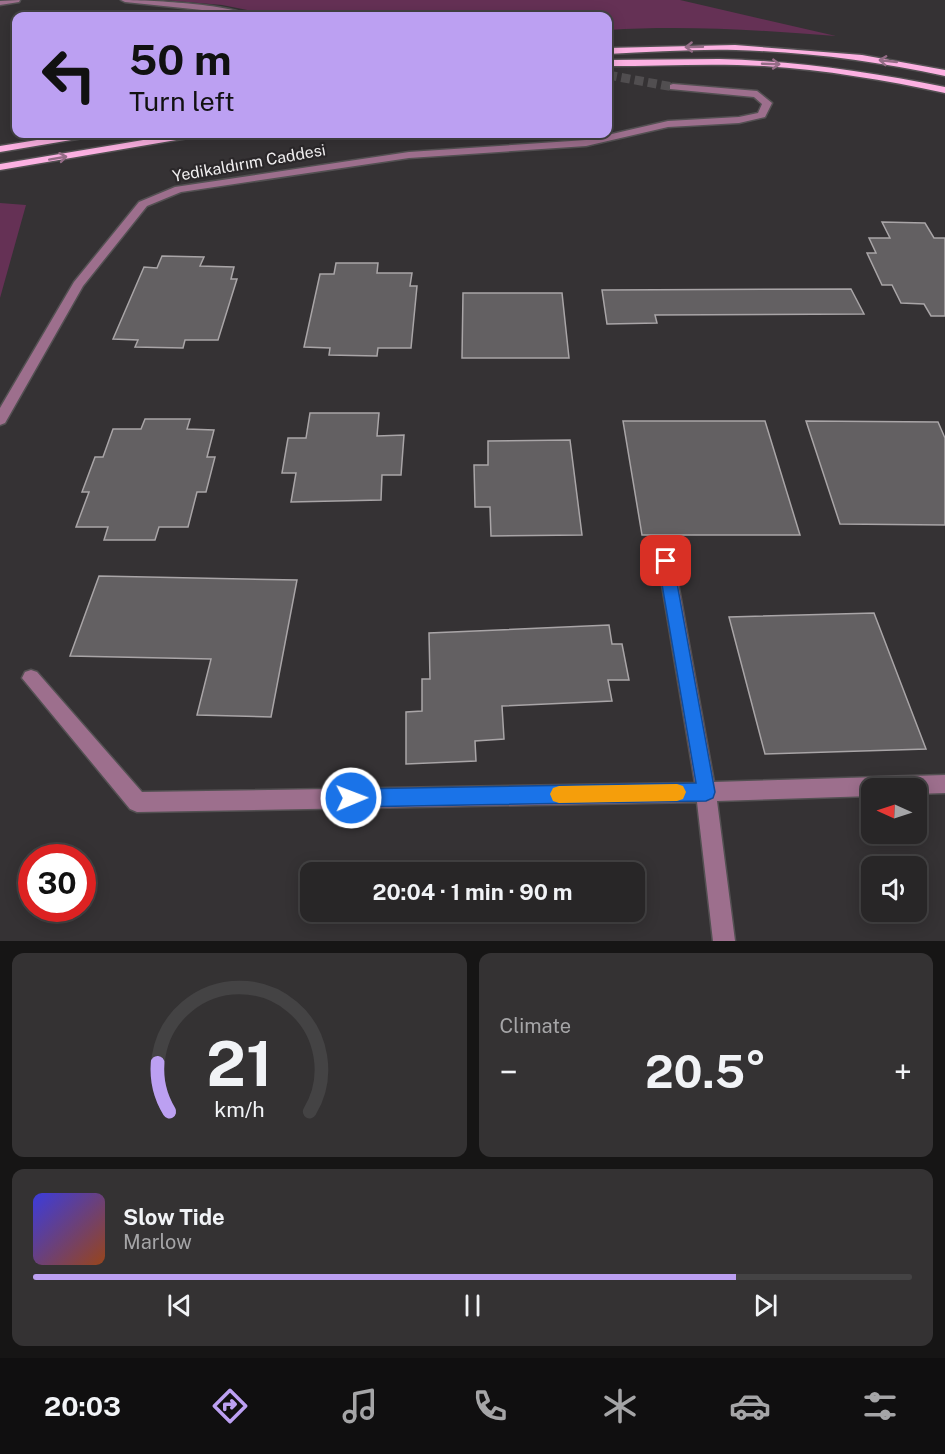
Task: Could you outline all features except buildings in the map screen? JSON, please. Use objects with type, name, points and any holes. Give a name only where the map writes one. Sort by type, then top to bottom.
[{"type":"main road","points":[[612,51],[659,47],[743,46],[900,63],[945,73]]},
{"type":"main road","points":[[612,63],[694,61],[787,65],[892,79],[945,90]]},
{"type":"main road","points":[[0,149],[68,138]]},
{"type":"main road","points":[[0,167],[170,138]]},
{"type":"street","points":[[0,3],[16,0]]},
{"type":"street","points":[[125,0],[224,12]]},
{"type":"street","name":"Yedikaldırım Caddesi","points":[[612,137],[668,124],[739,120],[762,115],[767,103],[757,94],[673,87]]},
{"type":"street","name":"Yedikaldırım Caddesi","points":[[0,420],[78,285],[143,204],[179,189],[409,155],[586,143],[608,138]]},
{"type":"street","points":[[666,561],[706,792],[724,941]]},
{"type":"street","points":[[31,678],[138,802],[706,792],[945,784]]},
{"type":"shaded area","points":[[164,0],[680,0],[836,36],[693,28],[612,30],[612,12],[257,12],[222,5]]},
{"type":"shaded area","points":[[0,203],[26,205],[0,298]]},
{"type":"tunnel","points":[[612,76],[673,87]]},
{"type":"slow traffic","points":[[559,794],[677,792]]},
{"type":"route","points":[[351,798],[706,792],[666,561]]}]
